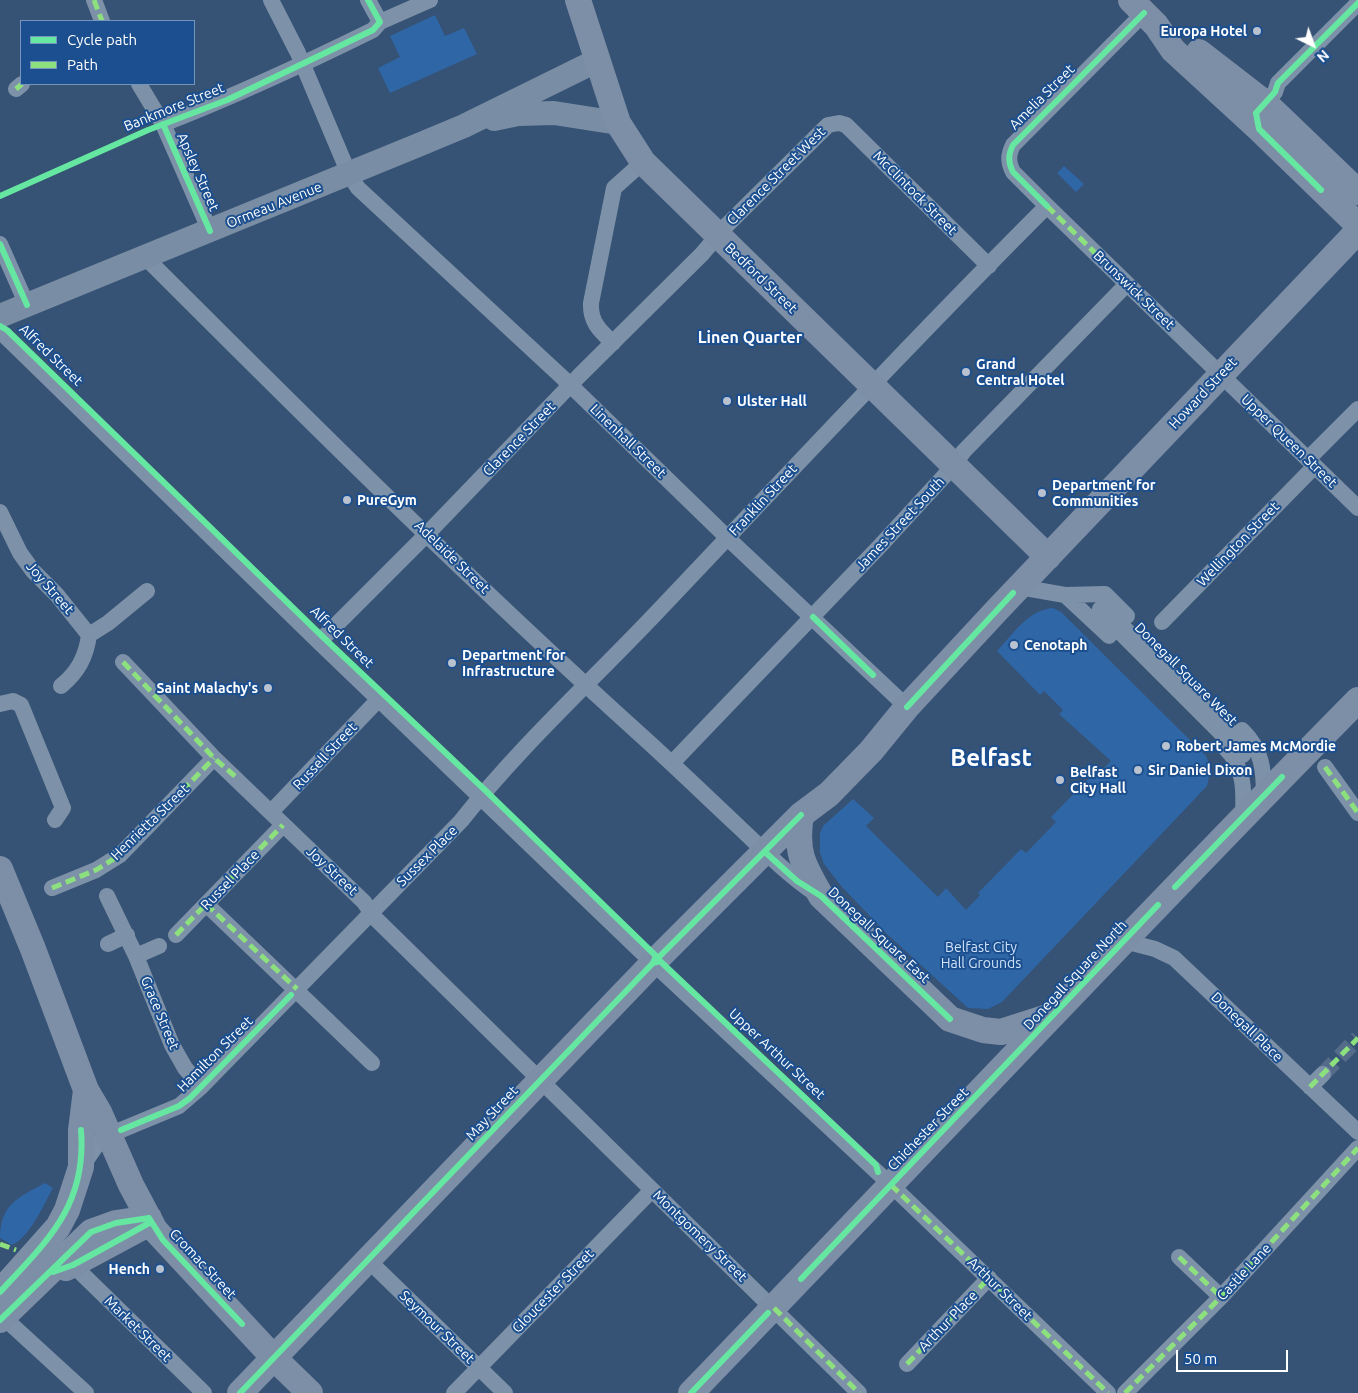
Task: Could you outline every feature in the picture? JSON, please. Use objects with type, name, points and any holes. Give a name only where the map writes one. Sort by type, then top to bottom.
[{"type":"main road","name":"Bedford Street","points":[[578,0],[618,123],[643,162],[953,462],[1048,557]]},
{"type":"main road","points":[[1144,13],[1182,38],[1265,104],[1358,192]]},
{"type":"main road","points":[[1144,13],[1173,50],[1259,128],[1358,225]]},
{"type":"main road","name":"Howard Street","points":[[907,707],[1358,231]]},
{"type":"main road","name":"Donegall Square North","points":[[1010,1062],[1243,817],[1358,700]]},
{"type":"main road","name":"May Street","points":[[240,1393],[369,1261],[653,963],[802,815],[829,794],[871,752],[907,707]]},
{"type":"main road","name":"Donegall Square East","points":[[802,815],[798,850],[807,872],[821,896],[950,1019],[983,1030],[1001,1032],[1054,1015]]},
{"type":"main road","name":"Cromac Street","points":[[0,869],[33,949],[86,1090],[150,1220],[163,1240],[274,1358],[310,1393]]},
{"type":"main road","name":"Chichester Street","points":[[691,1393],[1010,1062]]},
{"type":"main road","points":[[1,1310],[58,1227],[76,1188],[81,1167],[81,1130],[86,1090]]},
{"type":"main road","points":[[1,1310],[49,1274],[91,1232],[116,1223],[150,1220]]},
{"type":"main road","points":[[49,1274],[73,1265],[150,1220]]},
{"type":"street","points":[[94,0],[101,20]]},
{"type":"street","name":"Linenhall Street","points":[[271,0],[358,188],[416,244],[571,385],[728,538],[907,707]]},
{"type":"street","points":[[368,0],[380,22]]},
{"type":"street","name":"Bankmore Street","points":[[164,124],[227,100],[373,30],[380,22],[430,0]]},
{"type":"street","points":[[1265,104],[1275,92],[1278,83],[1358,3]]},
{"type":"street","name":"Amelia Street","points":[[1047,206],[1013,172],[1009,159],[1013,145],[1144,13]]},
{"type":"street","name":"Ormeau Avenue","points":[[0,316],[464,126],[598,60]]},
{"type":"street","name":"Apsley Street","points":[[140,85],[164,124],[210,231]]},
{"type":"street","name":"Ormeau Avenue","points":[[464,126],[518,114],[554,112],[618,123]]},
{"type":"street","name":"Clarence Street West","points":[[718,236],[828,125],[839,123]]},
{"type":"street","name":"McClintock Street","points":[[839,123],[846,125],[989,266]]},
{"type":"street","points":[[613,343],[594,324],[590,314],[591,303],[614,188],[643,162]]},
{"type":"street","name":"Franklin Street","points":[[481,796],[1047,206]]},
{"type":"street","name":"Brunswick Street","points":[[1047,206],[1220,375]]},
{"type":"street","name":"Clarence Street","points":[[319,642],[718,236]]},
{"type":"street","points":[[0,244],[27,305]]},
{"type":"street","name":"Adelaide Street","points":[[144,256],[427,534],[765,852]]},
{"type":"street","name":"James Street South","points":[[672,764],[813,617],[947,473],[953,462],[1127,284]]},
{"type":"street","name":"Alfred Street","points":[[0,331],[319,642],[653,963]]},
{"type":"street","name":"Upper Queen Street","points":[[1220,375],[1358,508]]},
{"type":"street","name":"Wellington Street","points":[[1162,622],[1358,409]]},
{"type":"street","name":"Joy Street","points":[[0,512],[20,553],[89,635]]},
{"type":"street","name":"Donegall Square West","points":[[1019,587],[1066,594],[1105,594],[1253,741],[1263,772],[1264,796]]},
{"type":"street","points":[[61,686],[72,677],[81,665],[89,635],[108,623],[147,591]]},
{"type":"street","name":"Donegall Square West","points":[[1066,594],[1233,755],[1242,781],[1243,817]]},
{"type":"street","points":[[1100,609],[1107,611],[1244,746],[1243,755],[1102,614],[1100,609]]},
{"type":"street","name":"Joy Street","points":[[123,662],[214,758],[364,902],[370,913],[511,1050],[540,1081]]},
{"type":"street","name":"Russell Street","points":[[271,812],[378,699]]},
{"type":"street","points":[[0,704],[13,701],[21,705],[63,808],[55,820]]},
{"type":"street","name":"Henrietta Street","points":[[52,888],[96,870],[120,855],[214,758]]},
{"type":"street","points":[[1325,767],[1358,813]]},
{"type":"street","name":"Sussex Place","points":[[370,913],[461,821],[481,796]]},
{"type":"street","name":"Russel Place","points":[[176,935],[283,825]]},
{"type":"street","name":"Donegall Square East","points":[[765,852],[797,881],[821,896]]},
{"type":"street","name":"Grace Street","points":[[96,870],[136,956],[172,1045],[185,1068],[201,1087]]},
{"type":"street","points":[[206,904],[372,1062]]},
{"type":"street","name":"Hamilton Street","points":[[109,1135],[179,1106],[201,1087],[370,913]]},
{"type":"street","points":[[108,944],[126,935]]},
{"type":"street","name":"Donegall Place","points":[[1124,941],[1154,949],[1174,958],[1358,1132]]},
{"type":"street","points":[[136,956],[158,946]]},
{"type":"street","name":"Upper Arthur Street","points":[[653,963],[891,1185]]},
{"type":"street","points":[[1310,1087],[1323,1074]]},
{"type":"street","name":"Montgomery Street","points":[[540,1081],[859,1393]]},
{"type":"street","points":[[81,1167],[100,1140],[109,1135]]},
{"type":"street","name":"Castle Lane","points":[[1125,1393],[1221,1297],[1358,1148]]},
{"type":"street","name":"Arthur Street","points":[[891,1185],[1108,1393]]},
{"type":"street","name":"Gloucester Street","points":[[454,1393],[652,1190]]},
{"type":"street","points":[[1179,1257],[1221,1297]]},
{"type":"street","name":"Seymour Street","points":[[369,1261],[505,1393]]},
{"type":"street","name":"Market Street","points":[[73,1265],[204,1393]]},
{"type":"street","name":"Arthur Place","points":[[907,1364],[989,1278]]},
{"type":"street","points":[[1,1310],[86,1393]]},
{"type":"green space","points":[[435,15],[445,36],[464,28],[477,54],[390,93],[378,68],[400,57],[390,36]]},
{"type":"green space","points":[[1064,166],[1084,184],[1076,192],[1057,173]]},
{"type":"green space","name":"Belfast City Hall Grounds","points":[[1053,608],[1061,612],[1206,756],[1209,767],[1208,782],[1207,786],[1002,1002],[988,1009],[968,1008],[887,934],[842,887],[824,864],[820,853],[820,833],[823,826],[853,799],[874,818],[866,826],[938,897],[946,888],[966,910],[980,895],[978,893],[1021,849],[1026,853],[1056,822],[1051,817],[1093,774],[1096,776],[1111,761],[1059,714],[1063,710],[1044,691],[1040,695],[997,651],[1029,618],[1036,613]]},
{"type":"green space","points":[[45,1183],[53,1188],[31,1228],[19,1241],[12,1245],[0,1238],[3,1217],[7,1209],[19,1198]]},
{"type":"tunnel","points":[[1323,1074],[1358,1038]]},
{"type":"marked path","points":[[94,0],[102,20]]},
{"type":"marked path","points":[[16,89],[21,85]]},
{"type":"marked path","points":[[1047,206],[1127,284]]},
{"type":"marked path","points":[[123,662],[214,758],[237,778]]},
{"type":"marked path","points":[[52,888],[96,870],[120,855],[214,758]]},
{"type":"marked path","points":[[1325,767],[1358,813]]},
{"type":"marked path","points":[[176,935],[283,825]]},
{"type":"marked path","points":[[206,904],[297,989]]},
{"type":"marked path","points":[[1310,1087],[1358,1038]]},
{"type":"marked path","points":[[1125,1393],[1221,1297],[1358,1148]]},
{"type":"marked path","points":[[891,1185],[1108,1393]]},
{"type":"marked path","points":[[0,1244],[16,1250]]},
{"type":"marked path","points":[[1179,1257],[1221,1297]]},
{"type":"marked path","points":[[907,1364],[989,1278]]},
{"type":"marked path","points":[[774,1308],[859,1393]]},
{"type":"cycle path","points":[[0,196],[148,130],[227,100],[373,30],[380,22],[368,0]]},
{"type":"cycle path","points":[[1256,113],[1275,92],[1278,83],[1358,3]]},
{"type":"cycle path","points":[[1047,206],[1013,172],[1009,158],[1013,145],[1144,13]]},
{"type":"cycle path","points":[[1256,113],[1259,129],[1321,190]]},
{"type":"cycle path","points":[[163,124],[210,231]]},
{"type":"cycle path","points":[[0,244],[27,305]]},
{"type":"cycle path","points":[[0,326],[7,330],[323,637],[486,791],[656,956],[653,963]]},
{"type":"cycle path","points":[[907,707],[1013,593]]},
{"type":"cycle path","points":[[813,617],[873,675]]},
{"type":"cycle path","points":[[1175,887],[1282,777]]},
{"type":"cycle path","points":[[240,1393],[653,963],[801,815]]},
{"type":"cycle path","points":[[765,852],[797,881],[821,896],[950,1019]]},
{"type":"cycle path","points":[[801,1279],[1158,905]]},
{"type":"cycle path","points":[[653,963],[660,961],[876,1165],[878,1172]]},
{"type":"cycle path","points":[[121,1130],[179,1106],[190,1098],[291,995]]},
{"type":"cycle path","points":[[0,1292],[48,1238],[70,1201],[77,1180],[81,1157],[81,1130]]},
{"type":"cycle path","points":[[0,1320],[91,1232],[116,1223],[149,1218],[163,1240],[242,1324]]},
{"type":"cycle path","points":[[53,1272],[73,1265],[151,1222]]},
{"type":"cycle path","points":[[691,1393],[768,1313]]},
{"type":"place","name":"Europa Hotel","points":[[1257,31]]},
{"type":"place","name":"Grand Central Hotel","points":[[966,372]]},
{"type":"place","name":"Ulster Hall","points":[[727,401]]},
{"type":"place","name":"Department for Communities","points":[[1042,493]]},
{"type":"place","name":"PureGym","points":[[347,500]]},
{"type":"place","name":"Cenotaph","points":[[1014,645]]},
{"type":"place","name":"Department for Infrastructure","points":[[452,663]]},
{"type":"place","name":"Saint Malachy's","points":[[268,688]]},
{"type":"place","name":"Robert James McMordie","points":[[1166,746]]},
{"type":"place","name":"Sir Daniel Dixon","points":[[1138,770]]},
{"type":"place","name":"Belfast City Hall","points":[[1060,780]]},
{"type":"place","name":"Hench","points":[[160,1269]]},
{"type":"district","name":"Linen Quarter","points":[[750,338]]},
{"type":"district","name":"Belfast","points":[[991,758]]}]
